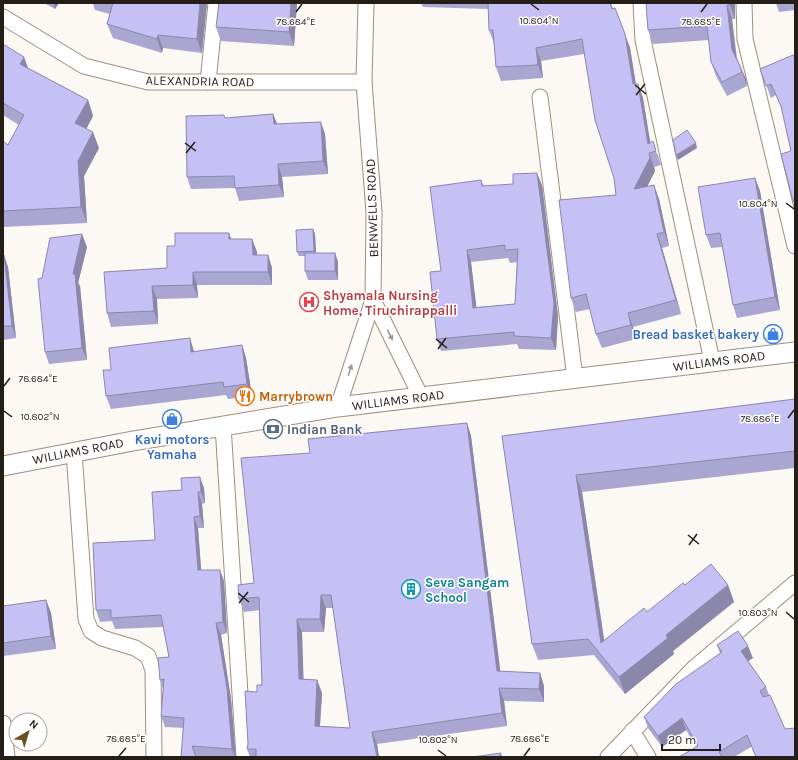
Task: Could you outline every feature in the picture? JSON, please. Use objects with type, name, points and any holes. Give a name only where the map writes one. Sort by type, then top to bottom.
[{"type":"street","points":[[208,82],[216,3]]},
{"type":"street","name":"BENWELLS ROAD","points":[[338,407],[373,300],[374,212],[364,82],[366,3]]},
{"type":"street","points":[[641,3],[643,40],[712,361]]},
{"type":"street","points":[[744,3],[745,39],[795,246]]},
{"type":"street","name":"ALEXANDRIA ROAD","points":[[3,17],[84,66],[148,82],[364,82]]},
{"type":"street","points":[[540,97],[575,378]]},
{"type":"street","points":[[373,300],[421,397]]},
{"type":"street","name":"WILLIAMS ROAD","points":[[3,466],[74,452],[338,407],[795,352]]},
{"type":"street","points":[[223,426],[244,757]]},
{"type":"street","points":[[74,452],[86,619],[91,631],[102,638],[135,648],[148,656],[153,670],[154,757]]},
{"type":"street","points":[[608,757],[694,668],[795,583]]},
{"type":"street","points":[[3,723],[7,757]]},
{"type":"street","points":[[632,731],[648,757]]},
{"type":"building","points":[[113,3],[200,3],[197,39],[158,35],[157,39],[107,24]]},
{"type":"building","points":[[219,3],[291,3],[289,32],[216,27]]},
{"type":"building","points":[[488,3],[610,3],[612,9],[615,8],[625,34],[633,84],[638,84],[648,144],[653,141],[656,151],[649,153],[650,158],[634,189],[654,185],[664,232],[657,234],[676,300],[628,313],[631,325],[596,334],[586,294],[571,298],[559,200],[616,195],[614,178],[595,120],[582,39],[536,48],[538,65],[496,67],[493,30],[489,30]]},
{"type":"building","points":[[646,3],[730,3],[730,5],[727,5],[732,50],[742,72],[722,82],[711,62],[707,26],[648,30]]},
{"type":"building","points":[[3,44],[24,57],[20,64],[88,100],[75,123],[93,132],[78,161],[81,207],[3,211],[3,141],[8,145],[24,115],[3,103]]},
{"type":"building","points":[[793,55],[795,58],[795,200],[793,201],[781,154],[791,151],[781,106],[771,84],[766,86],[760,69]]},
{"type":"building","points":[[273,114],[274,124],[321,122],[323,161],[278,164],[279,185],[235,188],[234,176],[187,177],[186,116],[224,115],[225,118]]},
{"type":"building","points":[[687,130],[696,143],[676,155],[673,140]]},
{"type":"building","points":[[537,173],[554,303],[551,338],[514,336],[514,332],[437,339],[430,272],[441,271],[430,187],[481,180],[482,186],[513,184],[513,174]],"holes":[[[505,245],[505,250],[518,249],[515,304],[473,308],[467,250]]]},
{"type":"building","points":[[755,178],[775,297],[733,305],[720,233],[706,235],[698,187]]},
{"type":"building","points":[[313,229],[314,251],[297,252],[296,230]]},
{"type":"building","points":[[175,233],[229,233],[229,239],[252,239],[253,255],[268,255],[268,272],[193,272],[193,285],[152,286],[154,311],[107,313],[104,272],[167,268],[167,246],[175,246]]},
{"type":"building","points":[[82,234],[73,274],[75,274],[82,348],[45,352],[38,279],[42,278],[50,238]]},
{"type":"building","points":[[305,253],[335,253],[335,271],[305,271]]},
{"type":"building","points":[[4,255],[12,326],[3,326]]},
{"type":"building","points":[[190,338],[191,352],[242,345],[247,384],[224,387],[223,382],[106,396],[103,370],[111,370],[109,348]]},
{"type":"building","points":[[795,399],[795,451],[576,475],[601,643],[644,608],[647,612],[683,583],[685,585],[711,564],[728,585],[666,635],[668,638],[619,677],[588,639],[532,644],[502,436]]},
{"type":"building","name":"Seva Sangam School","points":[[467,423],[497,671],[540,673],[539,689],[499,688],[502,713],[372,732],[377,757],[256,757],[256,749],[247,749],[245,691],[257,692],[257,685],[262,685],[259,597],[239,599],[238,585],[254,583],[241,458],[310,453],[308,439]],"holes":[[[321,595],[331,595],[350,728],[315,726],[317,680],[299,679],[297,619],[320,619]]]},
{"type":"building","points":[[200,477],[201,492],[198,492],[200,516],[194,517],[198,570],[220,570],[223,622],[216,623],[227,688],[232,749],[192,746],[196,757],[181,757],[184,718],[161,716],[164,679],[160,680],[158,658],[169,657],[161,615],[111,618],[111,610],[96,610],[93,543],[155,540],[152,492],[182,490],[181,478]]},
{"type":"building","points":[[46,600],[51,636],[3,643],[3,606]]},
{"type":"building","points":[[738,631],[748,646],[741,651],[766,687],[760,691],[763,697],[770,695],[785,729],[795,728],[795,757],[756,757],[747,735],[719,752],[722,757],[679,757],[698,746],[682,718],[658,736],[644,717],[676,684],[722,652],[717,645]]},
{"type":"building","points":[[501,753],[499,757],[473,757]]},
{"type":"place","name":"Shyamala Nursing Home, Tiruchirappalli","points":[[309,302]]},
{"type":"place","name":"Bread basket bakery","points":[[773,334]]},
{"type":"place","name":"Marrybrown","points":[[245,396]]},
{"type":"place","name":"Kavi motors Yamaha","points":[[172,419]]},
{"type":"place","name":"Indian Bank","points":[[273,429]]},
{"type":"place","name":"Seva Sangam School","points":[[411,589]]}]
